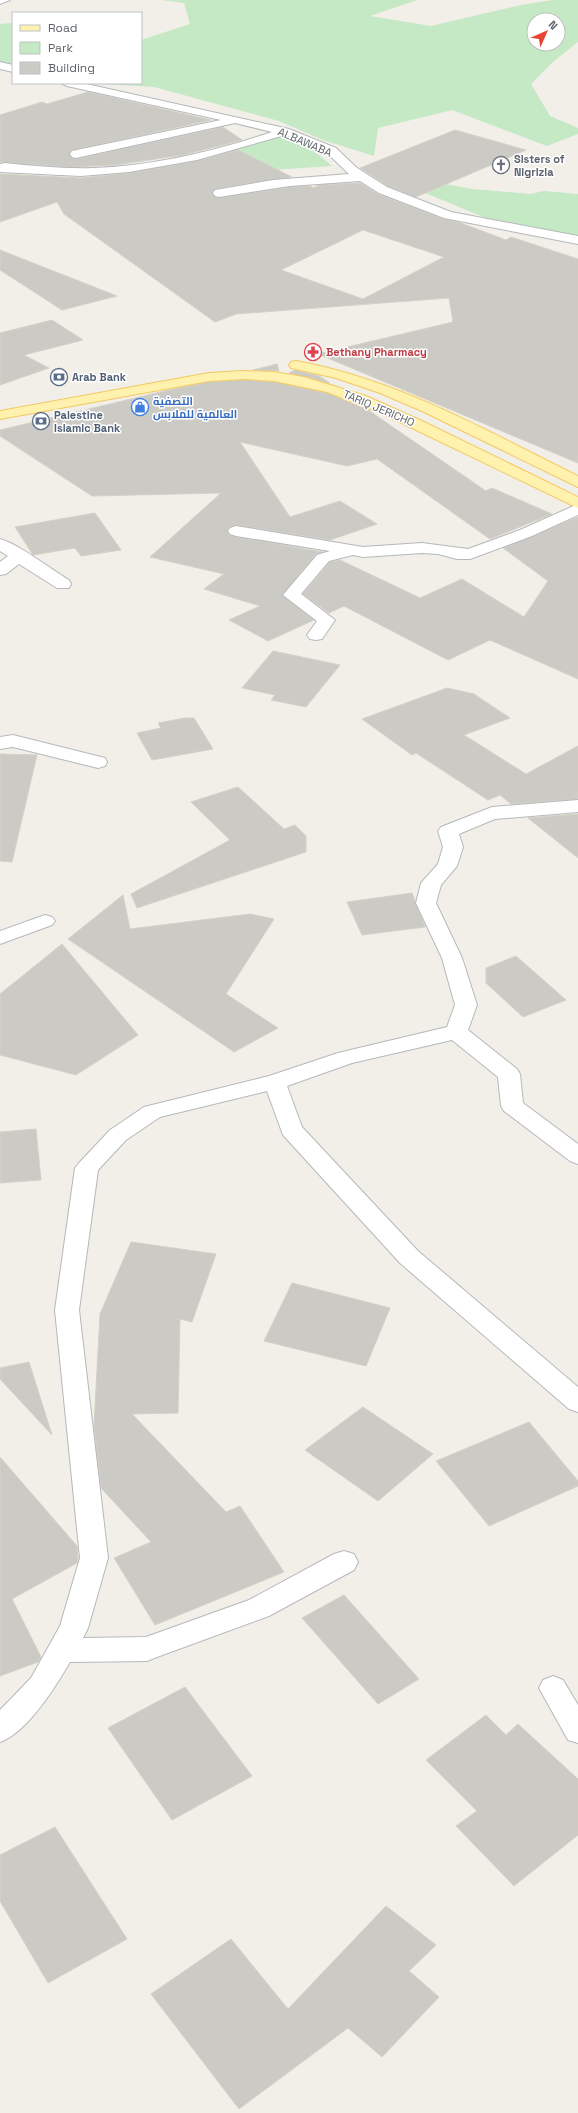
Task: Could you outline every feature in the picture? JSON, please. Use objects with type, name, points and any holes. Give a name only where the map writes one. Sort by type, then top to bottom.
[{"type":"main road","name":"TARIQ JERICHO","points":[[0,402],[197,366],[248,361],[297,365],[342,374],[377,386],[436,412],[578,482]]},
{"type":"main road","name":"TARIQ JERICHO","points":[[0,415],[29,411],[209,377],[234,374],[268,375],[299,380],[356,396],[578,503]]},
{"type":"street","points":[[0,1],[5,0]]},
{"type":"street","points":[[0,65],[12,69]]},
{"type":"street","name":"ALBAWABA","points":[[70,84],[285,131],[332,151],[352,171],[383,190],[448,215],[578,240]]},
{"type":"street","points":[[76,154],[237,121]]},
{"type":"street","points":[[0,168],[5,167],[54,171],[105,171],[242,146],[285,131]]},
{"type":"street","points":[[219,193],[258,185],[362,177]]},
{"type":"street","points":[[236,531],[352,551],[363,552],[422,548],[439,549],[457,554],[470,554],[526,534],[578,509]]},
{"type":"street","points":[[0,544],[64,584]]},
{"type":"street","points":[[316,635],[326,620],[291,595],[323,558],[352,551]]},
{"type":"street","points":[[0,570],[19,556]]},
{"type":"street","points":[[0,743],[14,741],[98,762]]},
{"type":"street","points":[[456,1032],[466,1005],[452,958],[426,903],[431,883],[447,866],[453,847],[448,831],[492,813],[578,806]]},
{"type":"street","points":[[0,938],[45,921]]},
{"type":"street","points":[[0,1730],[41,1686],[74,1628],[94,1558],[67,1310],[87,1168],[118,1135],[152,1112],[275,1082],[346,1058],[456,1032]]},
{"type":"street","points":[[456,1032],[509,1074],[512,1106],[578,1156]]},
{"type":"street","points":[[275,1082],[291,1130],[409,1257],[578,1402]]},
{"type":"street","points":[[61,1650],[147,1649],[259,1608],[344,1562]]},
{"type":"street","points":[[553,1688],[578,1731]]},
{"type":"green space","points":[[162,0],[417,0],[370,16],[431,26],[521,5],[553,0],[578,0],[578,42],[566,51],[566,12],[526,12],[526,52],[565,52],[531,84],[550,116],[578,128],[578,134],[547,146],[452,110],[378,128],[374,156],[323,140],[279,121],[154,87],[104,84],[142,84],[142,40],[190,24],[184,3]]},
{"type":"green space","points":[[12,23],[12,66],[0,62],[0,24]]},
{"type":"green space","points":[[275,136],[310,148],[332,166],[272,170],[246,166],[220,153]]},
{"type":"green space","points":[[370,170],[472,189],[530,194],[544,191],[578,194],[578,236],[488,219]]},
{"type":"building","points":[[88,92],[211,120],[72,150],[69,153],[72,158],[76,159],[223,127],[242,140],[183,155],[115,165],[71,167],[0,162],[0,115],[42,102],[47,104]]},
{"type":"building","points":[[455,130],[526,150],[416,197],[388,186],[360,168]]},
{"type":"building","points":[[238,150],[292,177],[215,189],[212,192],[215,197],[219,198],[290,187],[310,186],[313,188],[319,185],[360,183],[378,194],[443,219],[458,222],[506,240],[511,237],[578,259],[578,463],[318,354],[453,322],[449,298],[236,314],[215,322],[64,214],[57,202],[0,222],[0,174],[81,178],[129,173],[197,161]],"holes":[[[363,230],[444,257],[363,299],[281,270]]]},
{"type":"building","points":[[0,250],[117,296],[62,310],[0,270]]},
{"type":"building","points":[[52,320],[83,340],[24,355],[49,368],[0,385],[0,333]]},
{"type":"building","points":[[277,364],[279,371],[253,370]]},
{"type":"building","points":[[295,370],[319,376],[330,383],[289,373]]},
{"type":"building","points":[[243,380],[274,382],[327,393],[368,410],[486,491],[492,488],[552,514],[490,539],[377,459],[347,466],[240,442],[290,517],[340,501],[377,524],[330,540],[236,525],[229,527],[227,530],[229,535],[236,537],[323,552],[316,554],[282,595],[314,620],[268,641],[229,620],[260,606],[204,589],[224,574],[150,557],[221,493],[92,496],[0,436],[0,430],[169,390],[209,382]]},
{"type":"building","points":[[95,513],[121,550],[81,556],[75,548],[33,555],[15,527]]},
{"type":"building","points":[[578,517],[578,679],[490,640],[448,660],[344,606],[329,613],[303,594],[330,562],[340,560],[420,598],[462,579],[524,617],[548,581],[503,548]]},
{"type":"building","points":[[273,651],[340,665],[306,707],[271,700],[275,695],[242,688]]},
{"type":"building","points":[[447,688],[474,694],[510,718],[464,735],[526,774],[578,746],[578,799],[511,804],[500,795],[488,800],[416,753],[412,755],[362,719]]},
{"type":"building","points":[[185,718],[194,718],[213,749],[152,760],[137,733],[161,728],[158,723]]},
{"type":"building","points":[[0,754],[37,755],[12,862],[0,861]]},
{"type":"building","points":[[238,787],[284,829],[295,825],[306,836],[306,852],[137,908],[131,894],[230,840],[191,802]]},
{"type":"building","points":[[578,814],[578,858],[528,818]]},
{"type":"building","points":[[412,893],[425,927],[362,935],[347,902]]},
{"type":"building","points":[[123,895],[130,929],[250,914],[274,919],[226,994],[278,1028],[234,1052],[68,939]]},
{"type":"building","points":[[62,944],[138,1035],[76,1075],[0,1055],[0,994]]},
{"type":"building","points":[[516,956],[566,1000],[523,1017],[486,983],[486,968]]},
{"type":"building","points":[[36,1129],[41,1180],[0,1183],[0,1132]]},
{"type":"building","points":[[131,1242],[216,1254],[192,1322],[180,1319],[178,1413],[132,1414],[226,1512],[240,1506],[284,1572],[155,1625],[114,1558],[151,1542],[101,1488],[94,1426],[100,1314]]},
{"type":"building","points":[[292,1283],[390,1308],[366,1366],[264,1341]]},
{"type":"building","points":[[29,1362],[52,1435],[0,1379],[0,1368]]},
{"type":"building","points":[[363,1407],[433,1454],[378,1501],[305,1450]]},
{"type":"building","points":[[529,1422],[578,1481],[578,1486],[489,1526],[436,1461]]},
{"type":"building","points":[[0,1457],[77,1546],[78,1558],[77,1563],[12,1599],[41,1657],[38,1662],[0,1676]]},
{"type":"building","points":[[344,1595],[419,1679],[378,1704],[302,1618]]},
{"type":"building","points":[[185,1687],[252,1776],[172,1820],[108,1728]]},
{"type":"building","points":[[486,1715],[506,1735],[518,1724],[578,1779],[578,1835],[514,1886],[456,1826],[477,1811],[426,1760]]},
{"type":"building","points":[[55,1827],[127,1939],[48,1983],[0,1901],[0,1855]]},
{"type":"building","points":[[386,1906],[436,1945],[409,1971],[439,1997],[382,2057],[348,2028],[239,2109],[151,1994],[231,1939],[288,2009]]},
{"type":"place","name":"Sisters of Nigrizia","points":[[501,165]]},
{"type":"place","name":"Bethany Pharmacy","points":[[313,352]]},
{"type":"place","name":"Arab Bank","points":[[59,377]]},
{"type":"place","name":"التصفية العالمية للملابس","points":[[140,407]]},
{"type":"place","name":"Palestine Islamic Bank","points":[[41,421]]}]
